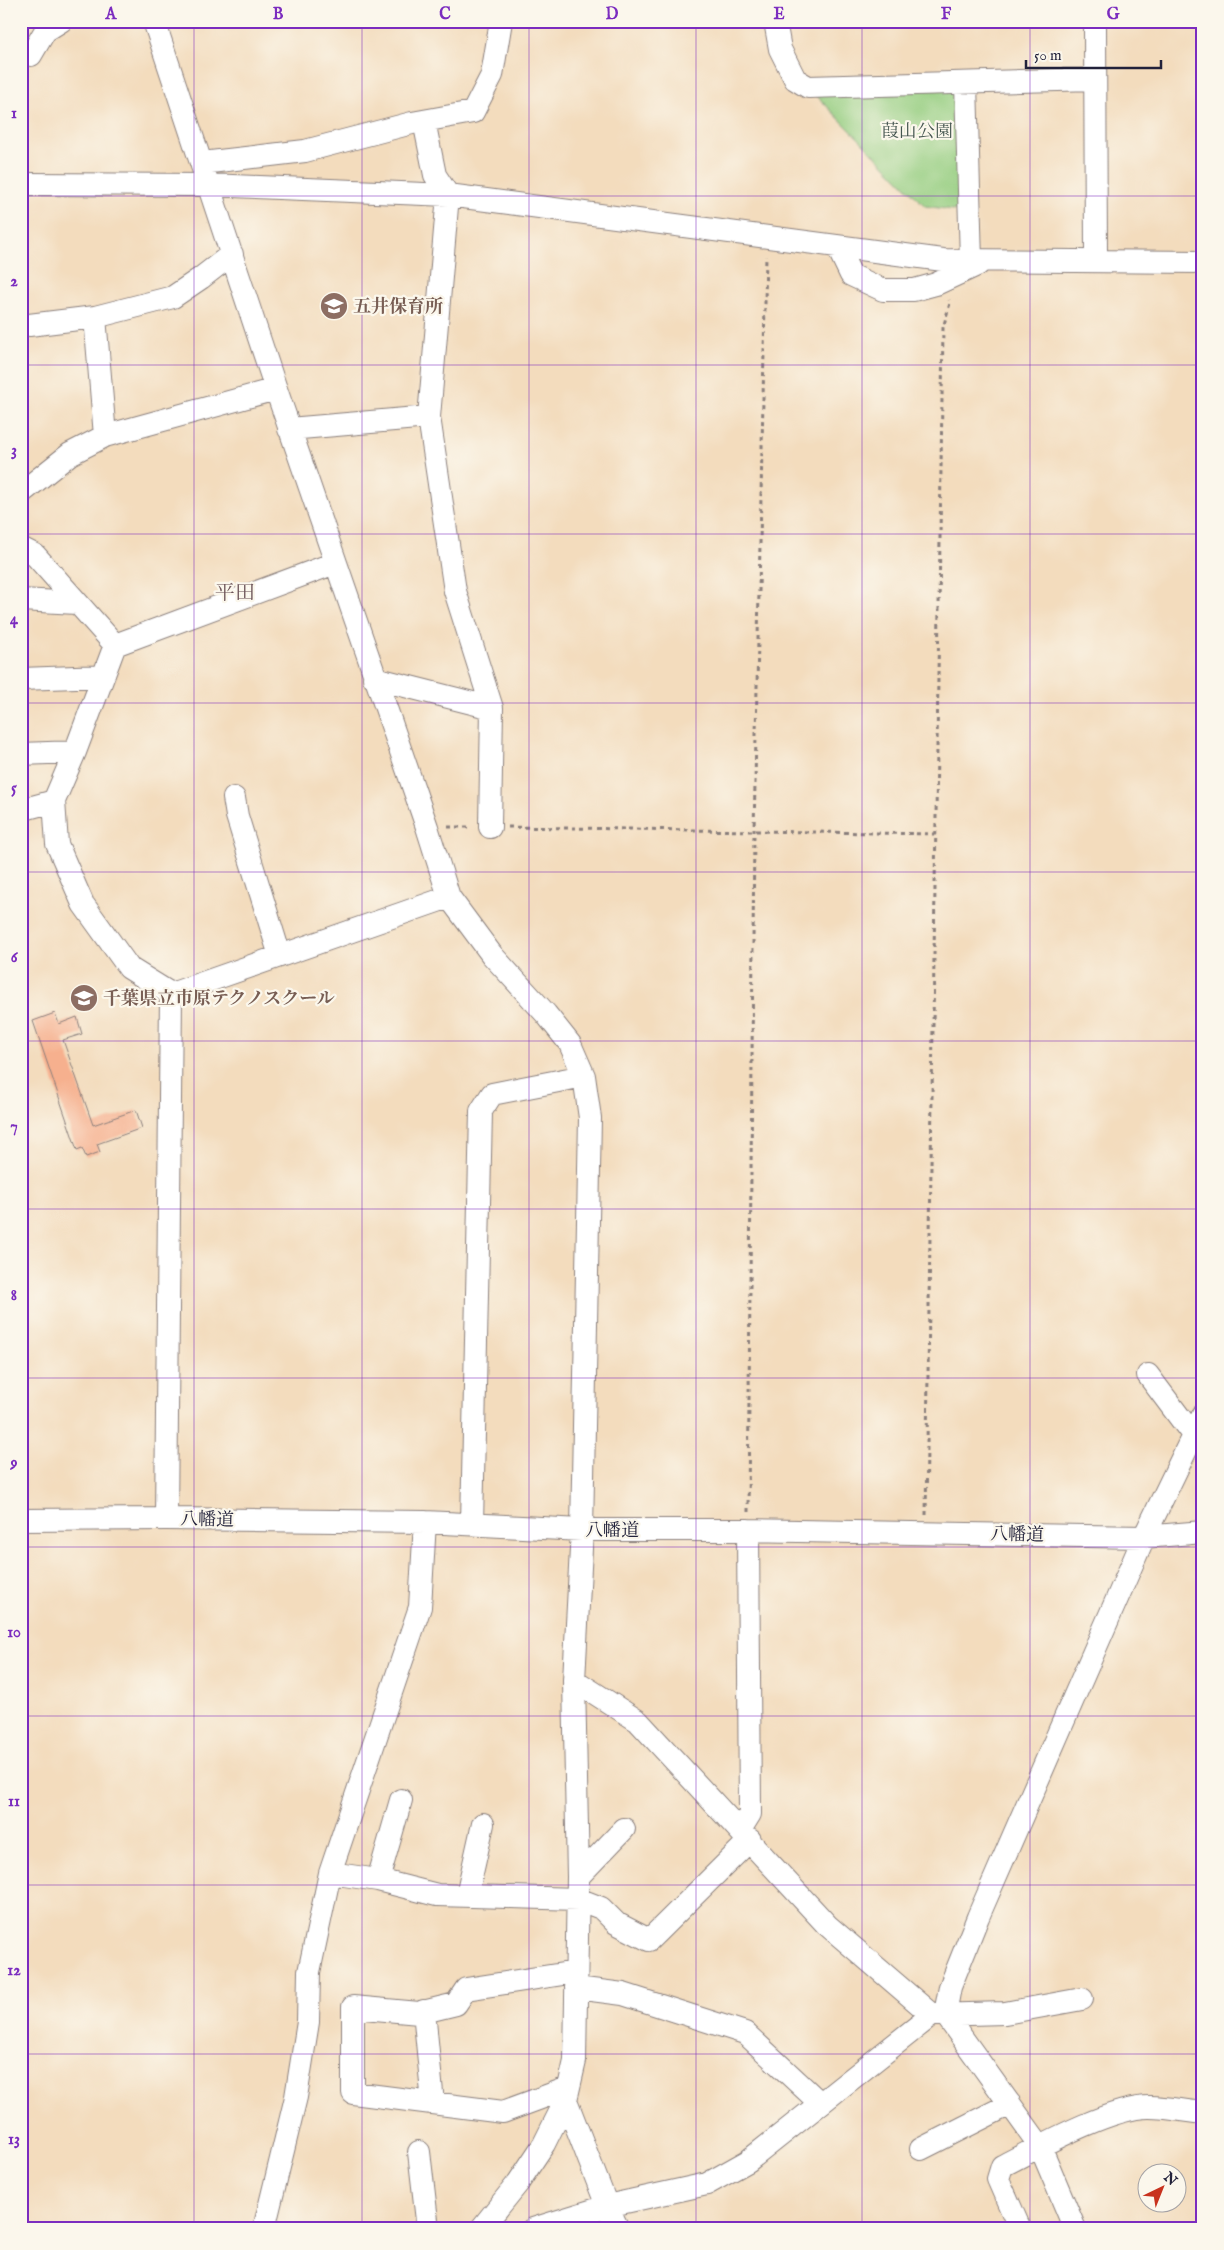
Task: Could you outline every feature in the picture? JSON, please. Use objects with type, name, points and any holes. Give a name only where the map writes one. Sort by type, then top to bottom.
[{"type":"street","points":[[31,55],[45,31],[61,21]]},
{"type":"street","points":[[154,21],[289,429],[374,678],[428,827],[449,897],[492,955],[546,1014],[570,1044],[584,1076],[590,1128],[582,1530],[574,1680],[578,1876],[575,2061],[567,2094],[544,2144],[524,2175],[481,2229]]},
{"type":"street","points":[[202,163],[305,151],[424,121],[473,112],[492,75],[501,21]]},
{"type":"street","points":[[775,21],[780,49],[795,79],[808,87],[1096,80]]},
{"type":"street","points":[[1095,21],[1096,261]]},
{"type":"street","points":[[966,83],[977,262]]},
{"type":"street","points":[[424,121],[435,176],[448,195],[429,417],[455,591],[492,708],[490,827]]},
{"type":"street","points":[[21,184],[209,185],[448,195],[916,257],[977,262],[1203,262]]},
{"type":"street","points":[[836,246],[851,275],[883,290],[914,290],[936,284],[977,262]]},
{"type":"street","points":[[29,324],[95,317],[173,297],[232,254]]},
{"type":"street","points":[[916,257],[936,284]]},
{"type":"street","points":[[914,290],[916,257]]},
{"type":"street","points":[[95,317],[105,436]]},
{"type":"street","points":[[21,493],[70,454],[105,436],[276,389]]},
{"type":"street","points":[[289,429],[429,417]]},
{"type":"street","points":[[21,548],[35,555],[115,645]]},
{"type":"street","points":[[171,994],[129,968],[83,904],[57,844],[54,801],[75,752],[115,645],[335,563]]},
{"type":"street","points":[[21,600],[77,603]]},
{"type":"street","points":[[21,679],[103,676]]},
{"type":"street","points":[[374,678],[492,708]]},
{"type":"street","points":[[21,754],[75,752]]},
{"type":"street","points":[[234,798],[237,816],[280,956]]},
{"type":"street","points":[[21,810],[54,801]]},
{"type":"street","points":[[171,994],[449,897]]},
{"type":"street","points":[[166,1519],[171,994]]},
{"type":"street","points":[[472,1524],[481,1112],[492,1094],[584,1076]]},
{"type":"street","points":[[1148,1375],[1193,1435]]},
{"type":"street","points":[[533,2229],[607,2206],[706,2184],[748,2161],[820,2103],[938,2015],[978,1917],[1144,1536],[1203,1415]]},
{"type":"street","name":"八幡道","points":[[21,1520],[166,1519],[425,1522],[582,1530],[748,1530],[1144,1536],[1203,1532]]},
{"type":"street","points":[[264,2229],[296,2097],[308,2022],[310,1972],[330,1873],[420,1607],[425,1522]]},
{"type":"street","points":[[330,1873],[378,1880],[436,1895],[578,1900],[601,1908],[616,1923],[650,1940],[745,1835],[750,1814],[748,1530]]},
{"type":"street","points":[[574,1680],[638,1721],[827,1925],[938,2015],[1010,2104],[1040,2146],[1075,2229]]},
{"type":"street","points":[[378,1880],[401,1800]]},
{"type":"street","points":[[467,1895],[483,1824]]},
{"type":"street","points":[[578,1876],[624,1829]]},
{"type":"street","points":[[567,2094],[502,2112],[352,2093],[353,2007],[419,2013],[456,2004],[466,1990],[576,1980],[745,2033],[820,2103]]},
{"type":"street","points":[[938,2015],[1006,2013],[1082,1999]]},
{"type":"street","points":[[424,2011],[433,2103]]},
{"type":"street","points":[[567,2094],[607,2206],[618,2229]]},
{"type":"street","points":[[921,2149],[1010,2104]]},
{"type":"street","points":[[1020,2229],[998,2179],[1002,2166],[1087,2124],[1120,2112],[1147,2107],[1203,2113]]},
{"type":"street","points":[[419,2152],[428,2229]]},
{"type":"path","points":[[748,1530],[754,832],[766,236]]},
{"type":"path","points":[[926,1533],[943,328],[946,319]]},
{"type":"path","points":[[428,827],[937,834]]},
{"type":"green space","name":"葭山公園","points":[[966,83],[961,211],[925,206],[808,87]]},
{"type":"building","points":[[55,1013],[59,1024],[77,1017],[82,1034],[63,1040],[93,1125],[136,1110],[142,1128],[97,1144],[100,1152],[86,1157],[82,1148],[77,1150],[33,1021]]},
{"type":"place","name":"五井保育所","points":[[334,306]]},
{"type":"place","name":"千葉県立市原テクノスクール","points":[[84,998]]},
{"type":"district","name":"平田","points":[[235,592]]}]
